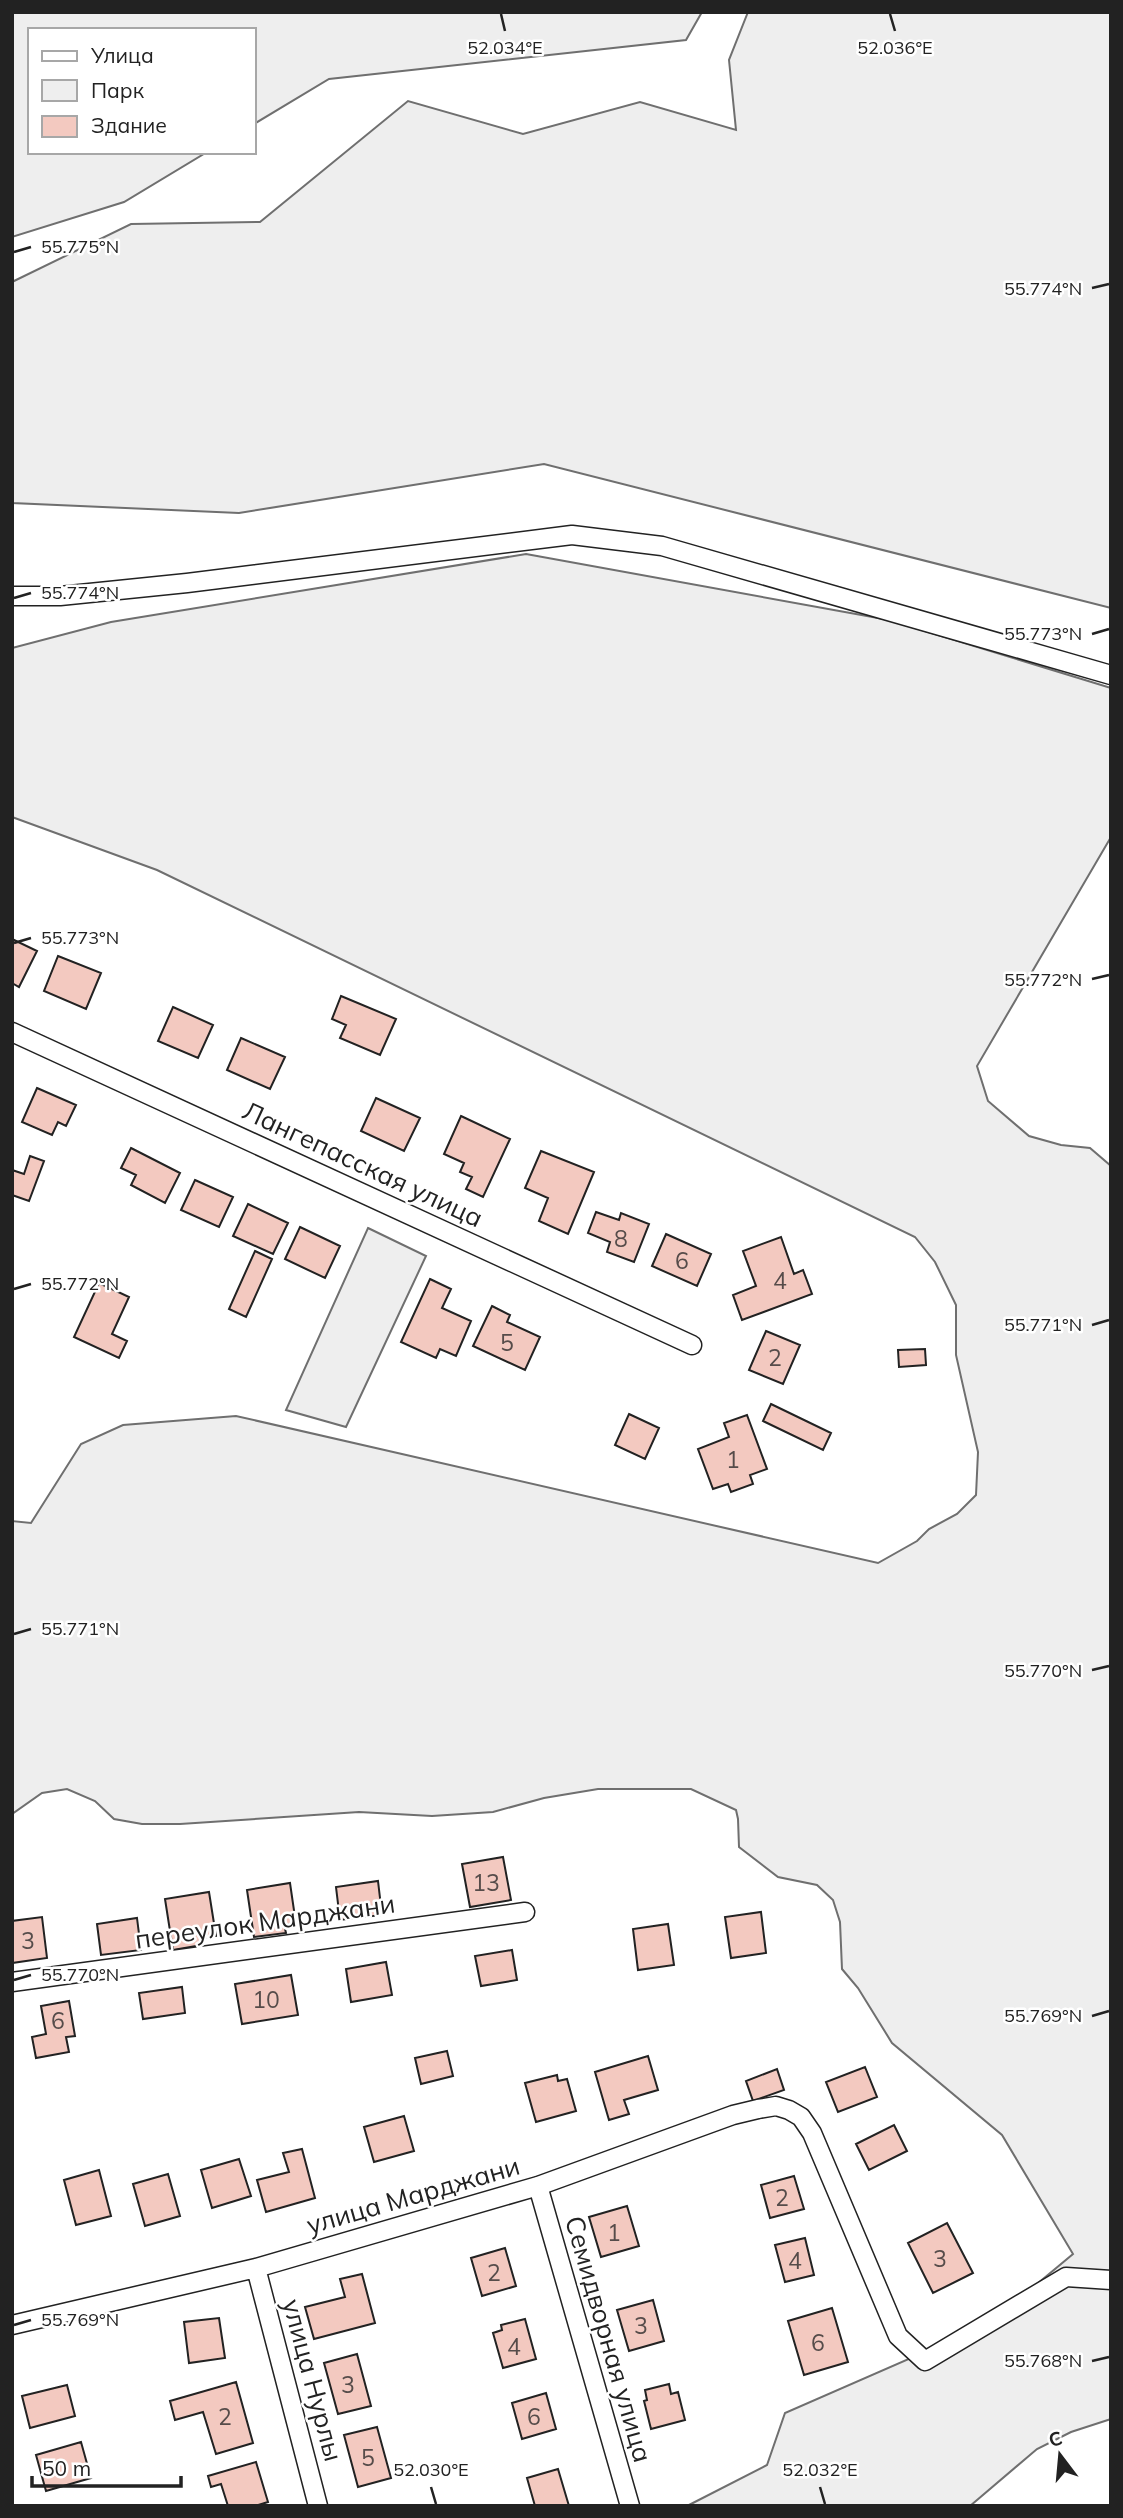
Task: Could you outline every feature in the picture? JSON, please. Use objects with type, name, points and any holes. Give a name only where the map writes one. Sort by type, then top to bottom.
[{"type":"street","points":[[12,596],[60,596],[136,588],[572,535],[663,546],[1111,675]]},
{"type":"street","name":"Лангепасская улица","points":[[12,1032],[692,1345]]},
{"type":"street","name":"переулок Марджани","points":[[12,1982],[525,1912]]},
{"type":"street","name":"улица Марджани","points":[[12,2325],[256,2268],[538,2186],[733,2115],[776,2106],[800,2117],[812,2133],[898,2336],[925,2361],[1066,2277],[1111,2280]]},
{"type":"street","name":"Семидворная улица","points":[[538,2186],[630,2506]]},
{"type":"street","name":"улица Нурлы","points":[[256,2268],[318,2506]]},
{"type":"green space","points":[[12,12],[702,12],[686,40],[329,79],[256,123],[256,28],[28,28],[28,154],[204,154],[124,202],[12,237]]},
{"type":"green space","points":[[748,12],[1111,12],[1111,608],[544,464],[239,513],[12,503],[12,282],[131,224],[260,222],[408,101],[523,134],[640,102],[736,130],[729,60]]},
{"type":"green space","points":[[526,554],[889,620],[1111,688],[1111,837],[977,1066],[988,1101],[1029,1136],[1061,1145],[1090,1148],[1111,1166],[1111,2419],[1071,2432],[1037,2449],[970,2506],[687,2506],[767,2465],[785,2413],[989,2324],[1073,2254],[1002,2135],[892,2043],[858,1988],[842,1969],[840,1922],[833,1900],[817,1885],[778,1877],[739,1847],[736,1810],[691,1789],[598,1789],[544,1798],[493,1812],[432,1816],[359,1812],[142,1824],[114,1819],[95,1801],[67,1789],[42,1793],[12,1814],[12,1521],[31,1523],[81,1444],[123,1425],[236,1416],[878,1563],[957,1514],[976,1495],[978,1452],[956,1355],[956,1305],[935,1262],[915,1237],[157,870],[12,817],[12,648],[111,622]]},
{"type":"green space","points":[[368,1228],[426,1256],[346,1427],[286,1410]]},
{"type":"building","points":[[12,939],[37,951],[19,987],[12,983]]},
{"type":"building","points":[[58,956],[101,973],[86,1009],[44,991]]},
{"type":"building","points":[[341,996],[396,1019],[380,1055],[340,1038],[346,1025],[332,1019]]},
{"type":"building","points":[[173,1007],[213,1025],[198,1058],[158,1041]]},
{"type":"building","points":[[241,1038],[285,1057],[270,1089],[227,1070]]},
{"type":"building","points":[[37,1088],[76,1105],[66,1126],[58,1122],[52,1135],[22,1122]]},
{"type":"building","points":[[376,1098],[420,1118],[404,1151],[361,1131]]},
{"type":"building","points":[[461,1116],[510,1139],[483,1197],[466,1189],[472,1177],[460,1172],[464,1163],[444,1154]]},
{"type":"building","points":[[131,1148],[180,1173],[165,1203],[131,1185],[136,1175],[121,1168]]},
{"type":"building","points":[[541,1151],[594,1172],[568,1234],[539,1221],[548,1198],[525,1188]]},
{"type":"building","points":[[30,1156],[44,1161],[29,1201],[12,1195],[12,1170],[24,1174]]},
{"type":"building","points":[[195,1180],[233,1197],[219,1227],[181,1210]]},
{"type":"building","points":[[248,1204],[288,1223],[273,1254],[233,1236]]},
{"type":"building","points":[[596,1212],[619,1220],[621,1213],[649,1224],[634,1262],[607,1252],[610,1242],[588,1233]]},
{"type":"building","points":[[300,1227],[340,1246],[325,1278],[285,1259]]},
{"type":"building","points":[[666,1234],[711,1254],[697,1286],[652,1266]]},
{"type":"building","points":[[781,1237],[794,1274],[803,1270],[812,1294],[742,1320],[733,1295],[756,1286],[743,1251]]},
{"type":"building","points":[[255,1251],[272,1259],[246,1317],[229,1309]]},
{"type":"building","points":[[430,1279],[451,1289],[442,1308],[471,1321],[456,1356],[440,1349],[436,1358],[401,1342]]},
{"type":"building","points":[[99,1283],[129,1297],[112,1334],[127,1341],[119,1358],[74,1337]]},
{"type":"building","points":[[492,1306],[510,1315],[507,1322],[540,1337],[525,1370],[473,1346]]},
{"type":"building","points":[[766,1331],[800,1345],[783,1384],[749,1370]]},
{"type":"building","points":[[925,1349],[926,1365],[899,1367],[898,1350]]},
{"type":"building","points":[[771,1404],[831,1433],[823,1450],[763,1421]]},
{"type":"building","points":[[629,1414],[659,1428],[645,1459],[615,1445]]},
{"type":"building","points":[[747,1415],[767,1469],[750,1475],[753,1484],[731,1492],[728,1484],[713,1489],[698,1449],[729,1437],[724,1423]]},
{"type":"building","points":[[503,1857],[511,1900],[470,1907],[462,1864]]},
{"type":"building","points":[[378,1881],[382,1915],[340,1920],[336,1887]]},
{"type":"building","points":[[290,1883],[296,1924],[284,1925],[286,1933],[254,1937],[247,1890]]},
{"type":"building","points":[[209,1892],[216,1936],[201,1938],[202,1945],[173,1950],[165,1899]]},
{"type":"building","points":[[761,1912],[766,1953],[731,1958],[725,1917]]},
{"type":"building","points":[[42,1917],[47,1958],[12,1963],[12,1921]]},
{"type":"building","points":[[137,1918],[141,1950],[101,1955],[97,1924]]},
{"type":"building","points":[[668,1924],[674,1965],[638,1970],[633,1929]]},
{"type":"building","points":[[512,1950],[517,1980],[481,1986],[475,1956]]},
{"type":"building","points":[[386,1962],[392,1995],[351,2002],[346,1969]]},
{"type":"building","points":[[291,1975],[298,2015],[242,2024],[235,1984]]},
{"type":"building","points":[[182,1987],[185,2013],[143,2019],[139,1993]]},
{"type":"building","points":[[69,2001],[75,2036],[66,2037],[69,2052],[36,2058],[32,2037],[46,2034],[41,2006]]},
{"type":"building","points":[[447,2051],[453,2076],[421,2084],[415,2058]]},
{"type":"building","points":[[648,2056],[658,2090],[624,2100],[629,2114],[609,2120],[595,2072]]},
{"type":"building","points":[[865,2067],[877,2097],[838,2112],[826,2082]]},
{"type":"building","points":[[777,2069],[784,2090],[753,2101],[746,2081]]},
{"type":"building","points":[[557,2075],[558,2081],[567,2079],[576,2111],[536,2122],[525,2083]]},
{"type":"building","points":[[404,2116],[414,2151],[374,2162],[364,2127]]},
{"type":"building","points":[[894,2125],[907,2151],[869,2170],[856,2144]]},
{"type":"building","points":[[302,2149],[315,2198],[266,2212],[257,2180],[289,2172],[283,2153]]},
{"type":"building","points":[[239,2159],[251,2196],[212,2208],[201,2170]]},
{"type":"building","points":[[99,2170],[111,2216],[76,2225],[64,2180]]},
{"type":"building","points":[[168,2174],[180,2216],[145,2226],[133,2184]]},
{"type":"building","points":[[794,2176],[804,2209],[770,2218],[761,2185]]},
{"type":"building","points":[[627,2206],[639,2246],[601,2257],[589,2217]]},
{"type":"building","points":[[947,2223],[973,2273],[933,2293],[908,2243]]},
{"type":"building","points":[[805,2238],[814,2275],[785,2282],[775,2245]]},
{"type":"building","points":[[505,2248],[516,2286],[482,2296],[471,2258]]},
{"type":"building","points":[[362,2274],[375,2323],[314,2339],[305,2307],[345,2297],[340,2279]]},
{"type":"building","points":[[653,2300],[664,2341],[629,2351],[617,2310]]},
{"type":"building","points":[[832,2308],[848,2362],[804,2375],[788,2321]]},
{"type":"building","points":[[219,2318],[225,2358],[189,2363],[184,2322]]},
{"type":"building","points":[[525,2319],[536,2359],[503,2368],[493,2333],[502,2330],[501,2325]]},
{"type":"building","points":[[357,2354],[371,2406],[338,2414],[324,2363]]},
{"type":"building","points":[[236,2382],[253,2443],[216,2454],[203,2412],[175,2420],[170,2401]]},
{"type":"building","points":[[669,2384],[671,2394],[678,2392],[685,2420],[651,2429],[644,2401],[647,2400],[645,2390]]},
{"type":"building","points":[[67,2385],[75,2416],[30,2428],[22,2396]]},
{"type":"building","points":[[546,2393],[556,2429],[522,2439],[512,2403]]},
{"type":"building","points":[[377,2427],[391,2478],[358,2487],[344,2435]]},
{"type":"building","points":[[81,2442],[91,2478],[46,2491],[36,2455]]},
{"type":"building","points":[[256,2462],[268,2502],[255,2506],[228,2506],[221,2484],[211,2487],[208,2476]]},
{"type":"building","points":[[558,2469],[569,2506],[535,2506],[527,2478]]}]
